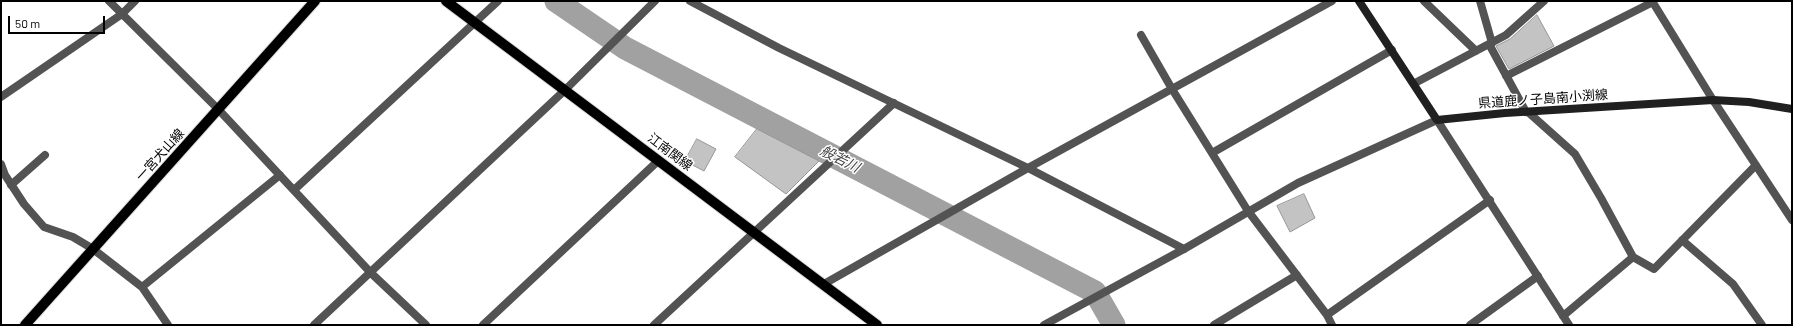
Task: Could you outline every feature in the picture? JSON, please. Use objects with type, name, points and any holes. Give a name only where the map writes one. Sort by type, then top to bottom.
[{"type":"main road","name":"一宮犬山線","points":[[25,325],[315,1]]},
{"type":"main road","name":"江南関線","points":[[446,1],[877,325]]},
{"type":"main road","points":[[1359,1],[1438,120]]},
{"type":"main road","name":"県道鹿ノ子島南小渕線","points":[[1438,120],[1527,112],[1713,100],[1749,102],[1792,109]]},
{"type":"street","points":[[109,1],[218,109],[371,273],[426,325]]},
{"type":"street","points":[[1,97],[122,14],[135,1]]},
{"type":"street","points":[[294,190],[498,1]]},
{"type":"street","points":[[314,325],[565,90],[655,1]]},
{"type":"street","points":[[690,1],[779,48],[1028,168],[1184,249]]},
{"type":"street","points":[[824,284],[1028,168],[1332,1]]},
{"type":"street","points":[[1424,1],[1476,51]]},
{"type":"street","points":[[1480,1],[1490,43],[1506,76],[1527,112],[1575,154],[1634,257],[1654,269],[1756,165]]},
{"type":"street","points":[[1415,84],[1506,35],[1544,1]]},
{"type":"street","points":[[1506,76],[1653,1],[1713,100],[1792,220]]},
{"type":"street","points":[[1141,35],[1172,89],[1248,212],[1327,315],[1332,325]]},
{"type":"street","points":[[1212,153],[1392,50]]},
{"type":"street","points":[[654,325],[894,104]]},
{"type":"street","points":[[1044,325],[1054,323],[1298,183],[1438,120],[1569,325]]},
{"type":"street","points":[[11,185],[45,155]]},
{"type":"street","points":[[483,325],[659,160]]},
{"type":"street","points":[[1,164],[11,185],[24,204],[44,227],[73,237],[93,249],[142,288],[168,325]]},
{"type":"street","points":[[142,288],[280,175]]},
{"type":"street","points":[[1327,315],[1490,200]]},
{"type":"street","points":[[1682,240],[1733,284],[1762,325]]},
{"type":"street","points":[[1563,316],[1634,257]]},
{"type":"street","points":[[1214,325],[1297,275]]},
{"type":"street","points":[[1470,325],[1538,276]]},
{"type":"building","points":[[1537,15],[1554,46],[1509,69],[1496,46],[1510,39]]},
{"type":"building","points":[[757,129],[819,161],[786,194],[735,157]]},
{"type":"building","points":[[697,139],[716,149],[704,171],[685,161]]},
{"type":"building","points":[[1304,194],[1315,218],[1290,232],[1277,206]]},
{"type":"waterway","name":"般若川","points":[[556,1],[625,48],[1095,292],[1114,325]]}]
